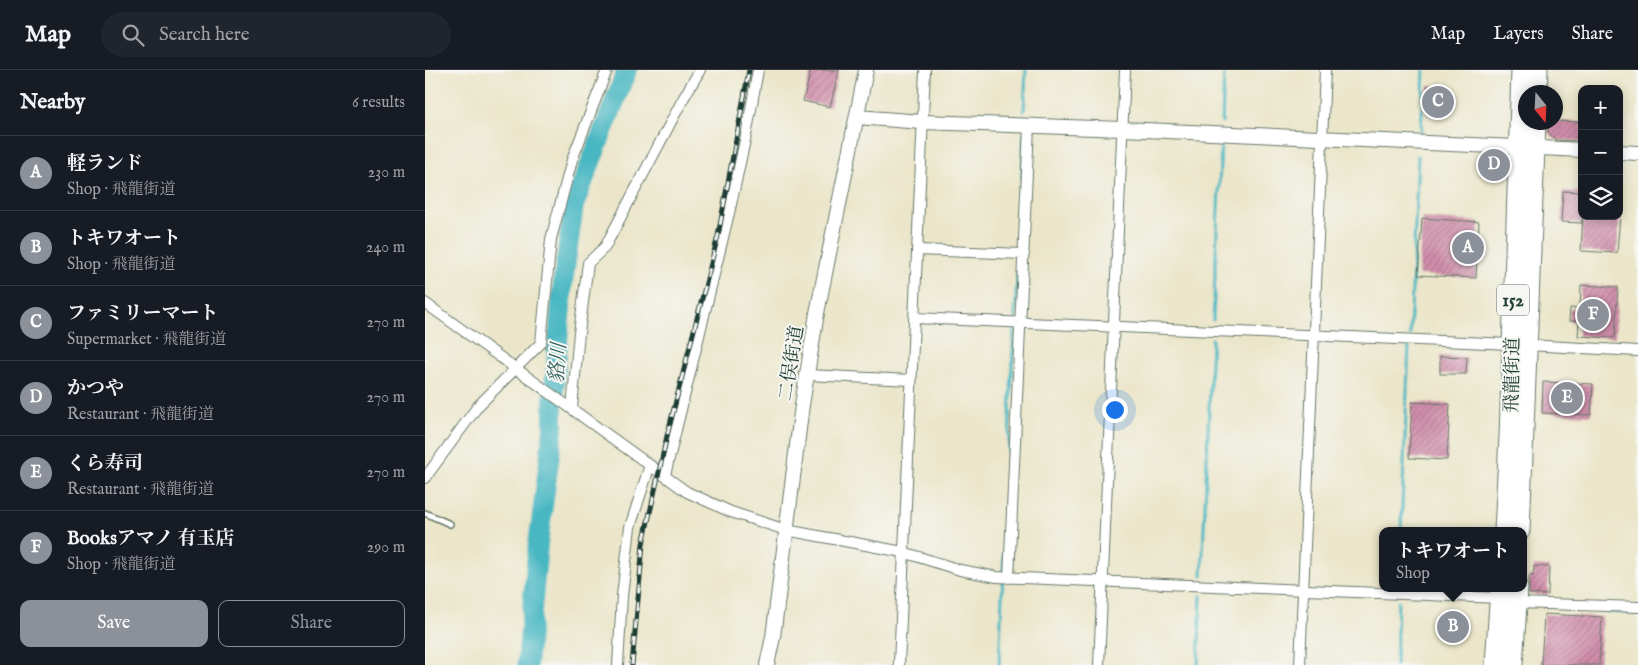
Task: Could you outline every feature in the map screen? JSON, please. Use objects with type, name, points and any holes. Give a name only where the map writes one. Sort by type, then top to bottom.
[{"type":"highway","name":"飛龍街道","points":[[1520,527],[1519,345],[1527,148],[1521,70]]},
{"type":"highway","points":[[1537,85],[1538,70]]},
{"type":"highway","name":"飛龍街道","points":[[1527,148],[1533,130]]},
{"type":"highway","name":"飛龍街道","points":[[1504,527],[1509,437],[1519,345]]},
{"type":"highway","points":[[1495,665],[1509,594]]},
{"type":"highway","points":[[1509,594],[1513,665]]},
{"type":"street","points":[[425,478],[478,406],[541,343],[551,239],[573,160],[607,70]]},
{"type":"street","points":[[572,408],[588,263],[605,247],[700,70]]},
{"type":"street","points":[[665,475],[731,209],[758,70]]},
{"type":"street","name":"二俣街道","points":[[767,665],[773,637],[802,405],[817,313],[866,70]]},
{"type":"street","points":[[899,665],[925,70]]},
{"type":"street","points":[[1099,665],[1125,70]]},
{"type":"street","points":[[1300,665],[1325,70]]},
{"type":"street","points":[[857,117],[923,122],[1123,129],[1578,150]]},
{"type":"street","points":[[1004,577],[1021,323],[1029,126]]},
{"type":"street","points":[[1623,152],[1638,153]]},
{"type":"street","points":[[917,250],[1023,254]]},
{"type":"street","points":[[425,303],[687,492],[755,521],[786,530],[903,552],[960,570],[1004,577],[1379,591]]},
{"type":"street","points":[[914,318],[1638,351]]},
{"type":"street","points":[[807,375],[911,380]]},
{"type":"street","points":[[619,665],[630,527],[650,465]]},
{"type":"street","points":[[1427,592],[1509,594],[1638,607]]},
{"type":"lane","points":[[425,513],[450,524]]},
{"type":"building","points":[[811,70],[839,70],[830,107],[803,101]]},
{"type":"building","points":[[1428,86],[1445,87],[1445,115],[1427,114]]},
{"type":"building","points":[[1563,121],[1578,122],[1578,141],[1556,140],[1548,130],[1563,130]]},
{"type":"building","points":[[1480,160],[1502,161],[1501,175],[1480,174]]},
{"type":"building","points":[[1563,191],[1578,192],[1578,220],[1582,220],[1582,223],[1561,222]]},
{"type":"building","points":[[1422,218],[1479,222],[1476,278],[1418,275]]},
{"type":"building","points":[[1583,220],[1620,220],[1617,253],[1581,251]]},
{"type":"building","points":[[1581,285],[1618,287],[1615,338],[1578,336],[1579,321],[1569,321],[1570,308],[1580,309]]},
{"type":"building","points":[[1440,356],[1467,357],[1466,374],[1440,374]]},
{"type":"building","points":[[1543,382],[1593,384],[1591,415],[1542,413]]},
{"type":"building","points":[[1412,402],[1450,404],[1447,460],[1409,458]]},
{"type":"building","points":[[1534,566],[1549,567],[1548,595],[1529,594],[1529,576],[1533,576]]},
{"type":"building","points":[[1544,614],[1602,617],[1599,665],[1541,665]]},
{"type":"building","points":[[1446,622],[1463,624],[1462,635],[1445,634]]},
{"type":"waterway","name":"貉川","points":[[527,665],[538,544],[553,431],[553,402],[563,282],[574,205],[627,70]]},
{"type":"waterway","points":[[1024,111],[1026,70]]},
{"type":"waterway","points":[[1222,123],[1224,70]]},
{"type":"waterway","points":[[1421,132],[1424,70]]},
{"type":"waterway","points":[[1015,318],[1024,134]]},
{"type":"waterway","points":[[1213,320],[1221,143]]},
{"type":"waterway","points":[[1410,335],[1418,156]]},
{"type":"waterway","points":[[999,665],[1014,326]]},
{"type":"waterway","points":[[1202,576],[1212,339]]},
{"type":"waterway","points":[[1401,527],[1409,345]]},
{"type":"waterway","points":[[1198,665],[1201,596]]},
{"type":"waterway","points":[[1396,665],[1398,601]]},
{"type":"waterway","points":[[1607,612],[1638,613]]},
{"type":"railway","points":[[632,665],[643,544],[667,436],[718,236],[749,70]]},
{"type":"place","name":"ファミリーマート","points":[[1438,102]]},
{"type":"place","name":"かつや","points":[[1494,165]]},
{"type":"place","name":"軽ランド","points":[[1468,248]]},
{"type":"place","name":"Booksアマノ 有玉店","points":[[1593,315]]},
{"type":"place","name":"くら寿司","points":[[1567,398]]},
{"type":"place","name":"トキワオート","points":[[1453,627]]}]
